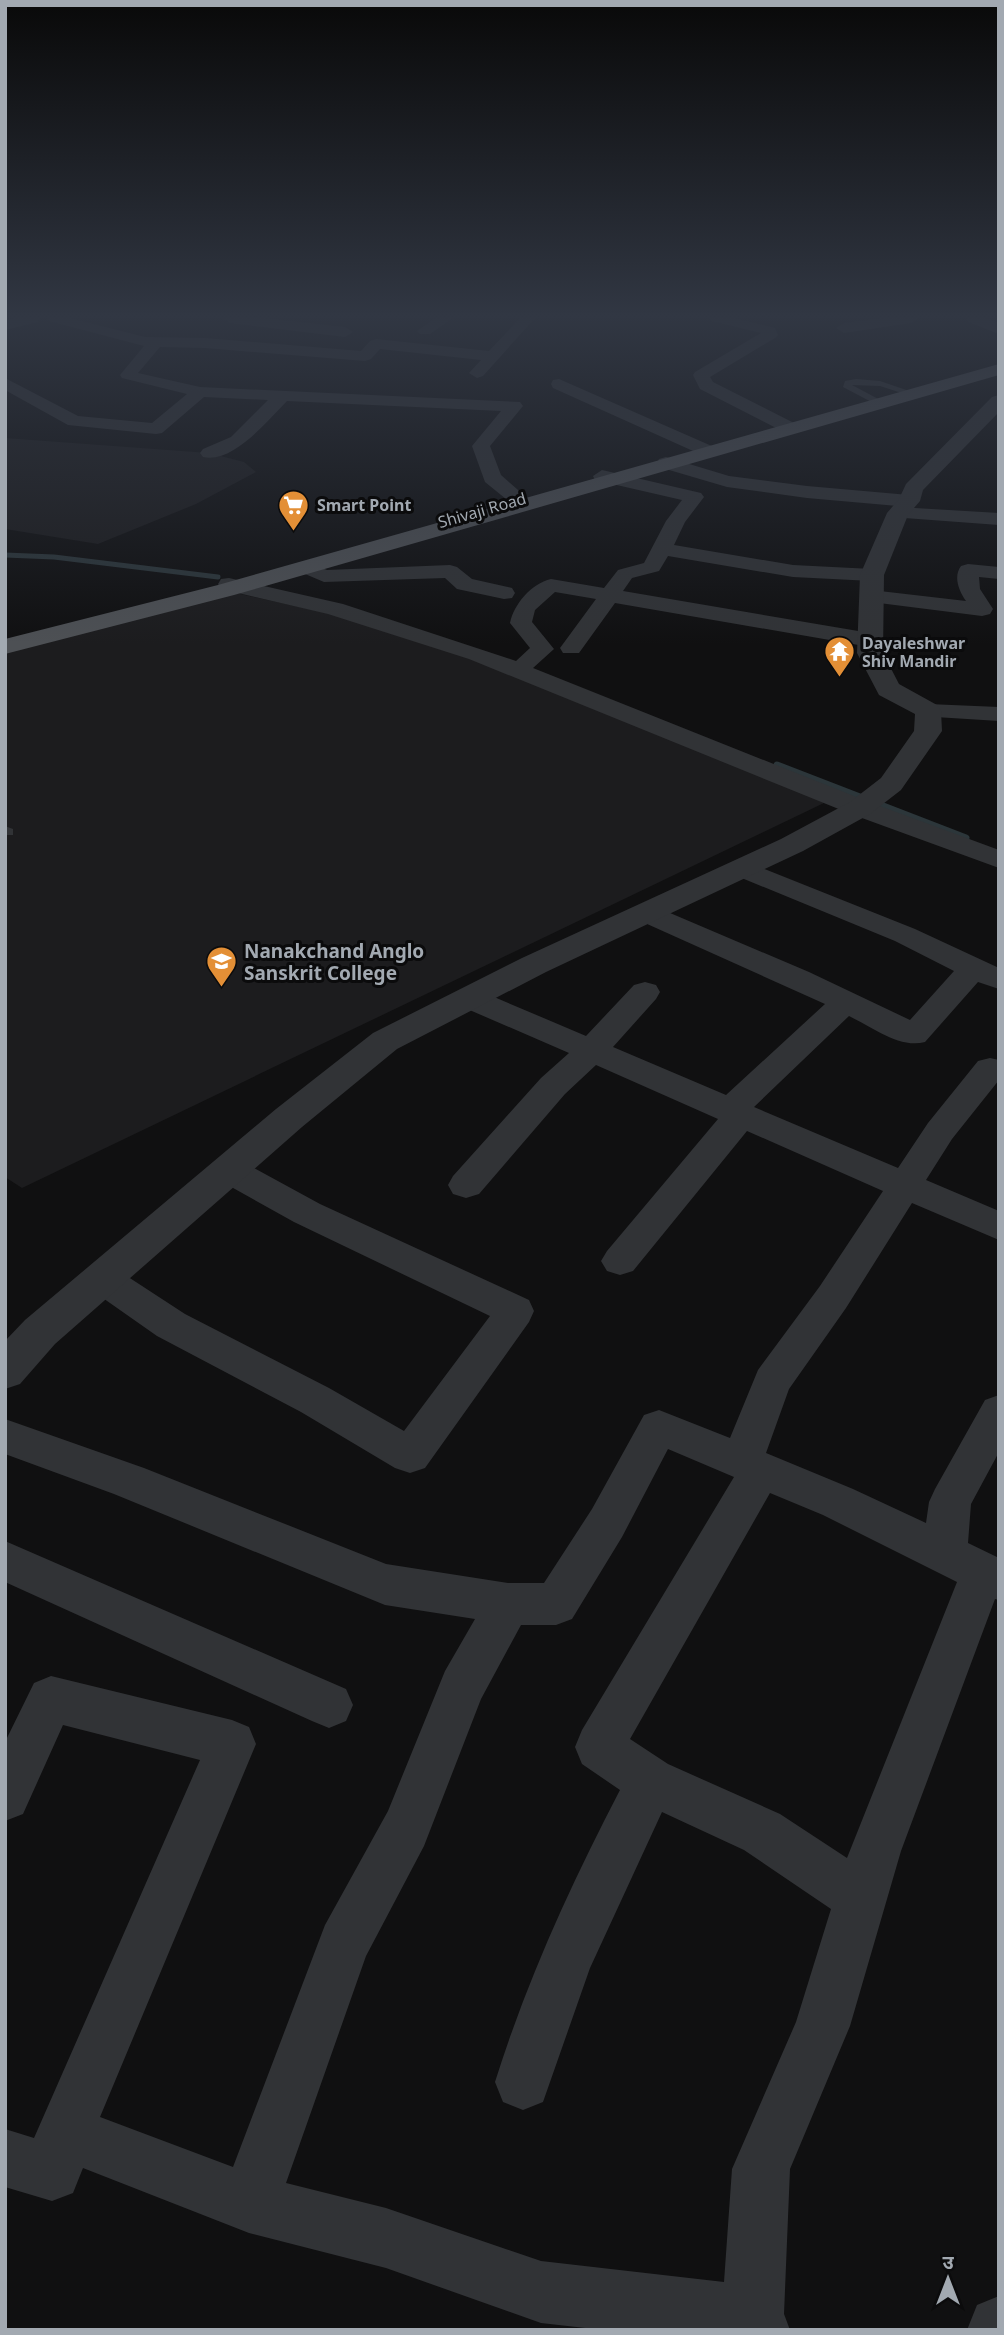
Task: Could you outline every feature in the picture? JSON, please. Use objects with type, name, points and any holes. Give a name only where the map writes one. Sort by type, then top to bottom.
[{"type":"main road","points":[[5,644],[305,567],[605,477],[786,427]]},
{"type":"main road","points":[[605,477],[666,463],[705,449]]},
{"type":"main road","name":"Shivaji Road","points":[[243,582],[520,502]]},
{"type":"street","points":[[135,427],[158,427]]},
{"type":"street","points":[[209,453],[237,441],[252,427]]},
{"type":"street","points":[[497,427],[481,446],[492,478],[520,502]]},
{"type":"street","points":[[656,427],[705,449]]},
{"type":"street","points":[[973,427],[913,488],[904,507],[872,586],[870,653],[888,689],[928,711],[999,715]]},
{"type":"street","points":[[666,463],[727,481],[999,519]]},
{"type":"street","points":[[571,648],[625,574],[653,567],[676,521],[694,497],[605,477]]},
{"type":"street","points":[[662,549],[793,571],[990,610]]},
{"type":"street","points":[[305,567],[324,576],[450,571],[465,584],[504,593]]},
{"type":"street","points":[[990,610],[969,589],[968,570],[999,573]]},
{"type":"street","points":[[243,582],[395,617],[526,663],[702,730],[871,800],[999,860]]},
{"type":"street","points":[[243,582],[477,654],[871,800],[999,839]]},
{"type":"street","points":[[526,663],[543,649],[521,623],[524,607],[551,586],[870,640]]},
{"type":"street","points":[[5,1371],[40,1332],[289,1118],[385,1041],[742,868],[871,800],[891,784],[928,731],[928,711]]},
{"type":"street","points":[[646,914],[914,1035],[986,974],[905,935],[742,868]]},
{"type":"street","points":[[466,1185],[553,1086],[590,1052],[645,992]]},
{"type":"street","points":[[469,998],[999,1226]]},
{"type":"street","points":[[620,1261],[735,1113],[846,1002]]},
{"type":"street","points":[[861,1898],[762,1832],[651,1781],[599,1747],[751,1466],[772,1382],[833,1297],[940,1131],[990,1069]]},
{"type":"street","points":[[103,1279],[171,1325],[315,1400],[410,1455],[515,1311],[307,1213],[229,1170]]},
{"type":"street","points":[[65,2132],[249,2203],[386,2238],[541,2292],[727,2313],[756,2328],[761,2169],[822,2026],[874,1851],[976,1569],[950,1502],[999,1412]]},
{"type":"street","points":[[5,1436],[129,1481],[385,1584],[508,1604],[556,1604],[607,1523],[659,1427],[838,1502],[976,1569]]},
{"type":"street","points":[[5,1561],[330,1705]]},
{"type":"street","points":[[249,2203],[344,1944],[406,1828],[462,1687],[508,1604]]},
{"type":"street","points":[[5,1796],[51,1699],[233,1744],[65,2132],[52,2172],[5,2158]]},
{"type":"street","points":[[523,2082],[539,2026],[603,1877],[651,1781]]},
{"type":"shaded area","points":[[5,438],[209,453],[244,462],[256,472],[196,504],[98,544],[5,529]]},
{"type":"shaded area","name":"Nanakchand Anglo Sanskrit College","points":[[231,592],[332,614],[484,662],[826,802],[22,1188],[5,1177],[5,650]]},
{"type":"waterway","points":[[5,555],[54,557],[218,577]]},
{"type":"waterway","points":[[777,765],[966,838]]},
{"type":"place","name":"Smart Point","points":[[294,532]]},
{"type":"place","name":"Dayaleshwar Shiv Mandir","points":[[839,679]]},
{"type":"place","name":"Nanakchand Anglo Sanskrit College","points":[[221,989]]}]
